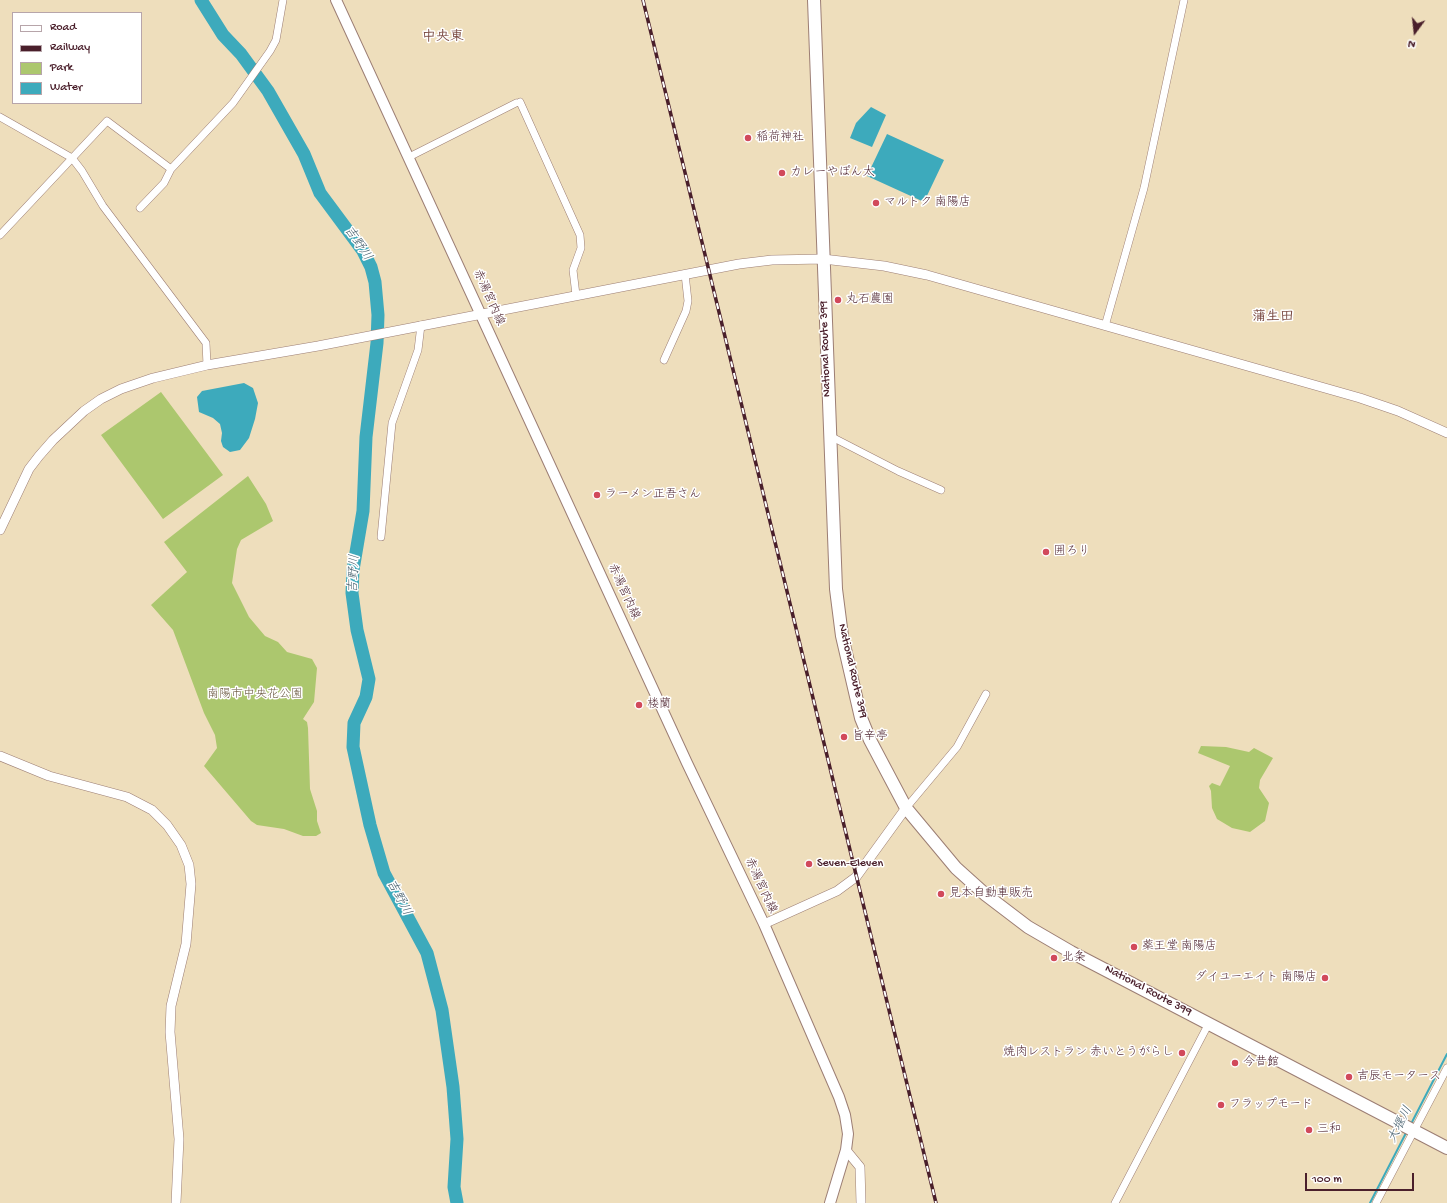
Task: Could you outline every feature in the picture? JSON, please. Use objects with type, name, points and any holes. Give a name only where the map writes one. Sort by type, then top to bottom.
[{"type":"highway","name":"National Route 399","points":[[814,0],[836,589],[844,643],[861,718],[870,740],[906,808],[956,868],[986,895],[1028,927],[1071,952],[1447,1148]]},
{"type":"main road","name":"赤湯宮内線","points":[[336,0],[687,763],[764,924],[840,1097],[845,1114],[848,1134],[846,1150],[830,1203]]},
{"type":"street","points":[[140,208],[164,183],[170,169],[232,103],[270,51],[276,40],[283,0]]},
{"type":"street","points":[[1105,326],[1144,188],[1184,0]]},
{"type":"street","points":[[409,157],[518,102],[580,235],[581,248],[573,270],[576,295]]},
{"type":"street","points":[[0,117],[72,158],[82,171],[103,206],[206,343],[207,366]]},
{"type":"street","points":[[0,236],[107,121],[170,169]]},
{"type":"street","points":[[0,530],[29,469],[53,440],[84,411],[101,399],[121,389],[153,378],[207,366],[318,346],[685,274],[739,264],[772,260],[823,259],[884,266],[927,275],[1360,398],[1398,411],[1447,433]]},
{"type":"street","points":[[664,360],[686,311],[688,301],[685,274]]},
{"type":"street","points":[[381,537],[392,423],[418,350],[421,325]]},
{"type":"street","points":[[830,436],[898,471],[941,490]]},
{"type":"street","points":[[764,924],[837,891],[856,877],[906,808],[958,746],[986,694]]},
{"type":"street","points":[[0,756],[49,776],[127,797],[152,810],[167,825],[181,845],[189,865],[192,884],[186,944],[172,1006],[170,1032],[179,1140],[176,1203]]},
{"type":"street","points":[[1115,1203],[1209,1023]]},
{"type":"street","points":[[1376,1203],[1447,1068]]},
{"type":"street","points":[[846,1150],[860,1167],[861,1203]]},
{"type":"green space","points":[[161,392],[223,475],[163,519],[101,435]]},
{"type":"green space","name":"南陽市中央花公園","points":[[248,476],[266,504],[273,521],[241,540],[237,549],[232,583],[249,617],[265,636],[278,642],[287,652],[312,659],[317,668],[314,702],[303,719],[307,722],[308,728],[310,789],[317,811],[317,821],[321,833],[316,836],[303,836],[284,829],[257,825],[251,821],[204,766],[217,748],[215,735],[204,713],[173,630],[151,605],[187,572],[164,542]]},
{"type":"green space","points":[[1201,746],[1226,747],[1249,752],[1254,748],[1273,758],[1260,780],[1259,788],[1269,803],[1265,821],[1250,832],[1232,828],[1217,819],[1212,808],[1211,791],[1209,786],[1212,783],[1220,786],[1230,766],[1198,753]]},
{"type":"water","points":[[871,107],[886,115],[872,147],[850,138],[856,123]]},
{"type":"water","points":[[887,134],[944,160],[924,202],[867,176]]},
{"type":"water","points":[[244,383],[253,388],[258,403],[255,419],[249,438],[240,450],[230,452],[223,447],[221,441],[222,433],[220,424],[213,418],[199,412],[197,397],[202,391]]},
{"type":"waterway","name":"吉野川","points":[[201,0],[223,35],[241,54],[268,91],[304,154],[320,193],[363,251],[371,267],[375,282],[378,315],[377,343],[366,437],[363,511],[353,570],[352,593],[357,630],[369,679],[366,697],[354,723],[353,747],[370,825],[384,873],[427,953],[442,1010],[453,1087],[457,1139],[454,1187],[457,1203]]},
{"type":"waterway","name":"大堰川","points":[[1411,1124],[1447,1054]]},
{"type":"waterway","name":"大堰川","points":[[1370,1203],[1407,1131]]},
{"type":"railway","points":[[643,0],[936,1203]]},
{"type":"place","name":"稲荷神社","points":[[748,138]]},
{"type":"place","name":"カレーやぽん太","points":[[782,173]]},
{"type":"place","name":"マルトク 南陽店","points":[[876,203]]},
{"type":"place","name":"丸石農園","points":[[838,300]]},
{"type":"place","name":"ラーメン正吾さん","points":[[597,495]]},
{"type":"place","name":"囲ろり","points":[[1046,552]]},
{"type":"place","name":"楼蘭","points":[[639,705]]},
{"type":"place","name":"旨辛亭","points":[[844,737]]},
{"type":"place","name":"Seven-Eleven","points":[[809,864]]},
{"type":"place","name":"見本自動車販売","points":[[941,894]]},
{"type":"place","name":"薬王堂 南陽店","points":[[1134,947]]},
{"type":"place","name":"北条","points":[[1054,958]]},
{"type":"place","name":"ダイユーエイト 南陽店","points":[[1325,978]]},
{"type":"place","name":"焼肉レストラン 赤いとうがらし","points":[[1182,1053]]},
{"type":"place","name":"今昔館","points":[[1235,1063]]},
{"type":"place","name":"吉辰モータース","points":[[1349,1077]]},
{"type":"place","name":"フラップモード","points":[[1221,1105]]},
{"type":"place","name":"三和","points":[[1309,1130]]},
{"type":"district","name":"中央東","points":[[443,38]]},
{"type":"district","name":"蒲生田","points":[[1273,318]]}]
